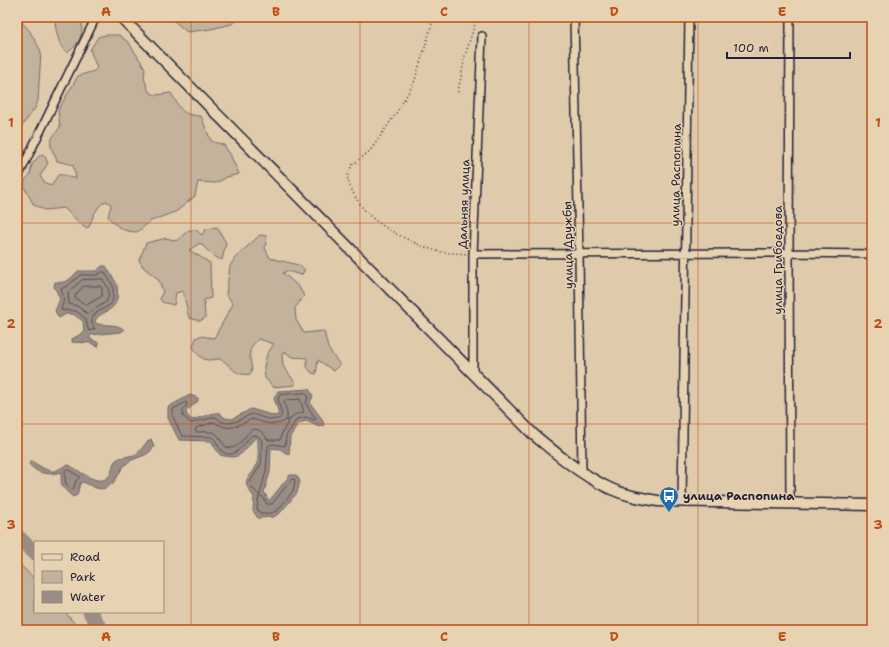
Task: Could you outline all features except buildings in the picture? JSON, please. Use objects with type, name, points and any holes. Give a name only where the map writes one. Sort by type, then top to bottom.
[{"type":"main road","points":[[122,17],[534,435],[582,472],[608,487],[632,496],[658,501],[872,505]]},
{"type":"street","points":[[17,179],[96,17]]},
{"type":"street","name":"улица Дружбы","points":[[574,17],[582,472]]},
{"type":"street","name":"улица Распопина","points":[[682,502],[689,17]]},
{"type":"street","name":"улица Грибоедова","points":[[790,17],[790,504]]},
{"type":"street","name":"Дальняя улица","points":[[473,374],[473,254],[482,36]]},
{"type":"street","points":[[473,254],[872,254]]},
{"type":"path","points":[[436,17],[432,24],[414,83],[395,116],[370,151],[352,164],[347,177],[351,191],[368,215],[389,230],[406,239],[440,252],[473,254]]},
{"type":"path","points":[[458,92],[465,56],[476,17]]},
{"type":"path","points":[[17,625],[25,630]]},
{"type":"green space","points":[[17,17],[19,17],[19,19],[29,30],[41,51],[38,101],[35,108],[17,133]]},
{"type":"green space","points":[[58,17],[80,17],[82,33],[75,46],[67,53],[60,44],[55,24]]},
{"type":"green space","points":[[172,17],[238,17],[232,24],[211,29],[187,32],[172,19]]},
{"type":"green space","points":[[105,35],[119,35],[129,43],[145,68],[144,78],[149,92],[156,95],[171,93],[179,107],[185,113],[201,116],[211,141],[224,145],[239,174],[227,177],[216,183],[198,182],[195,196],[177,211],[151,221],[137,232],[124,230],[114,223],[108,216],[111,206],[110,203],[106,201],[97,209],[89,227],[85,228],[64,208],[45,210],[34,205],[24,187],[25,180],[30,175],[32,164],[41,154],[44,155],[48,163],[40,176],[44,182],[51,186],[58,175],[76,178],[73,165],[57,161],[52,150],[51,140],[60,127],[58,110],[78,76],[94,71],[97,68],[90,50],[98,37]]},
{"type":"green space","points":[[217,227],[226,243],[222,260],[213,256],[200,243],[189,250],[210,263],[211,298],[204,300],[205,318],[200,321],[189,318],[183,291],[176,293],[174,305],[162,302],[160,299],[163,291],[158,279],[143,267],[139,260],[146,243],[167,238],[176,241],[189,230],[196,230],[202,235],[206,229]]},
{"type":"green space","points":[[260,235],[267,236],[265,248],[270,258],[298,265],[304,269],[304,272],[301,275],[287,271],[283,273],[299,287],[304,296],[295,308],[296,320],[304,333],[324,331],[328,348],[340,365],[334,371],[318,360],[316,374],[312,373],[307,367],[307,358],[292,357],[285,352],[282,354],[283,366],[295,382],[295,385],[273,387],[265,378],[264,366],[267,354],[274,344],[259,339],[252,346],[250,357],[252,370],[250,374],[236,372],[227,363],[219,359],[206,360],[199,356],[194,349],[193,346],[196,338],[200,336],[214,338],[233,304],[226,294],[230,266],[235,258]]},
{"type":"green space","points":[[17,562],[34,578],[34,613],[66,613],[80,630],[17,630]]},
{"type":"water","points":[[102,266],[106,266],[116,282],[118,296],[112,307],[96,319],[95,323],[114,325],[124,330],[121,332],[91,335],[89,338],[99,343],[98,347],[91,343],[72,342],[72,339],[83,333],[83,321],[73,314],[66,314],[59,318],[55,311],[60,299],[54,286],[55,282],[65,282],[78,271],[97,271]]},
{"type":"water","points":[[309,389],[313,396],[310,403],[322,419],[324,425],[319,427],[306,421],[299,423],[290,437],[289,455],[280,449],[271,448],[270,472],[264,492],[269,501],[290,475],[296,475],[300,481],[297,493],[280,513],[273,517],[258,518],[253,511],[254,497],[246,482],[258,462],[258,441],[255,438],[241,454],[233,457],[227,457],[220,455],[211,441],[179,440],[168,418],[168,407],[190,395],[198,398],[198,401],[186,411],[187,415],[192,420],[214,413],[219,413],[225,418],[232,419],[251,409],[275,416],[279,414],[274,398],[278,391]]},
{"type":"water","points":[[151,439],[154,446],[152,450],[145,455],[129,461],[121,470],[113,484],[106,488],[100,489],[83,482],[80,483],[77,495],[73,497],[62,484],[62,472],[53,474],[44,473],[32,468],[29,464],[31,461],[51,471],[69,465],[90,478],[96,480],[106,479],[112,472],[115,461],[120,458],[136,454]]},
{"type":"waterway","points":[[17,536],[34,552]]},
{"type":"waterway","points":[[91,613],[101,630]]},
{"type":"place","name":"улица Распопина","points":[[669,513]]}]
